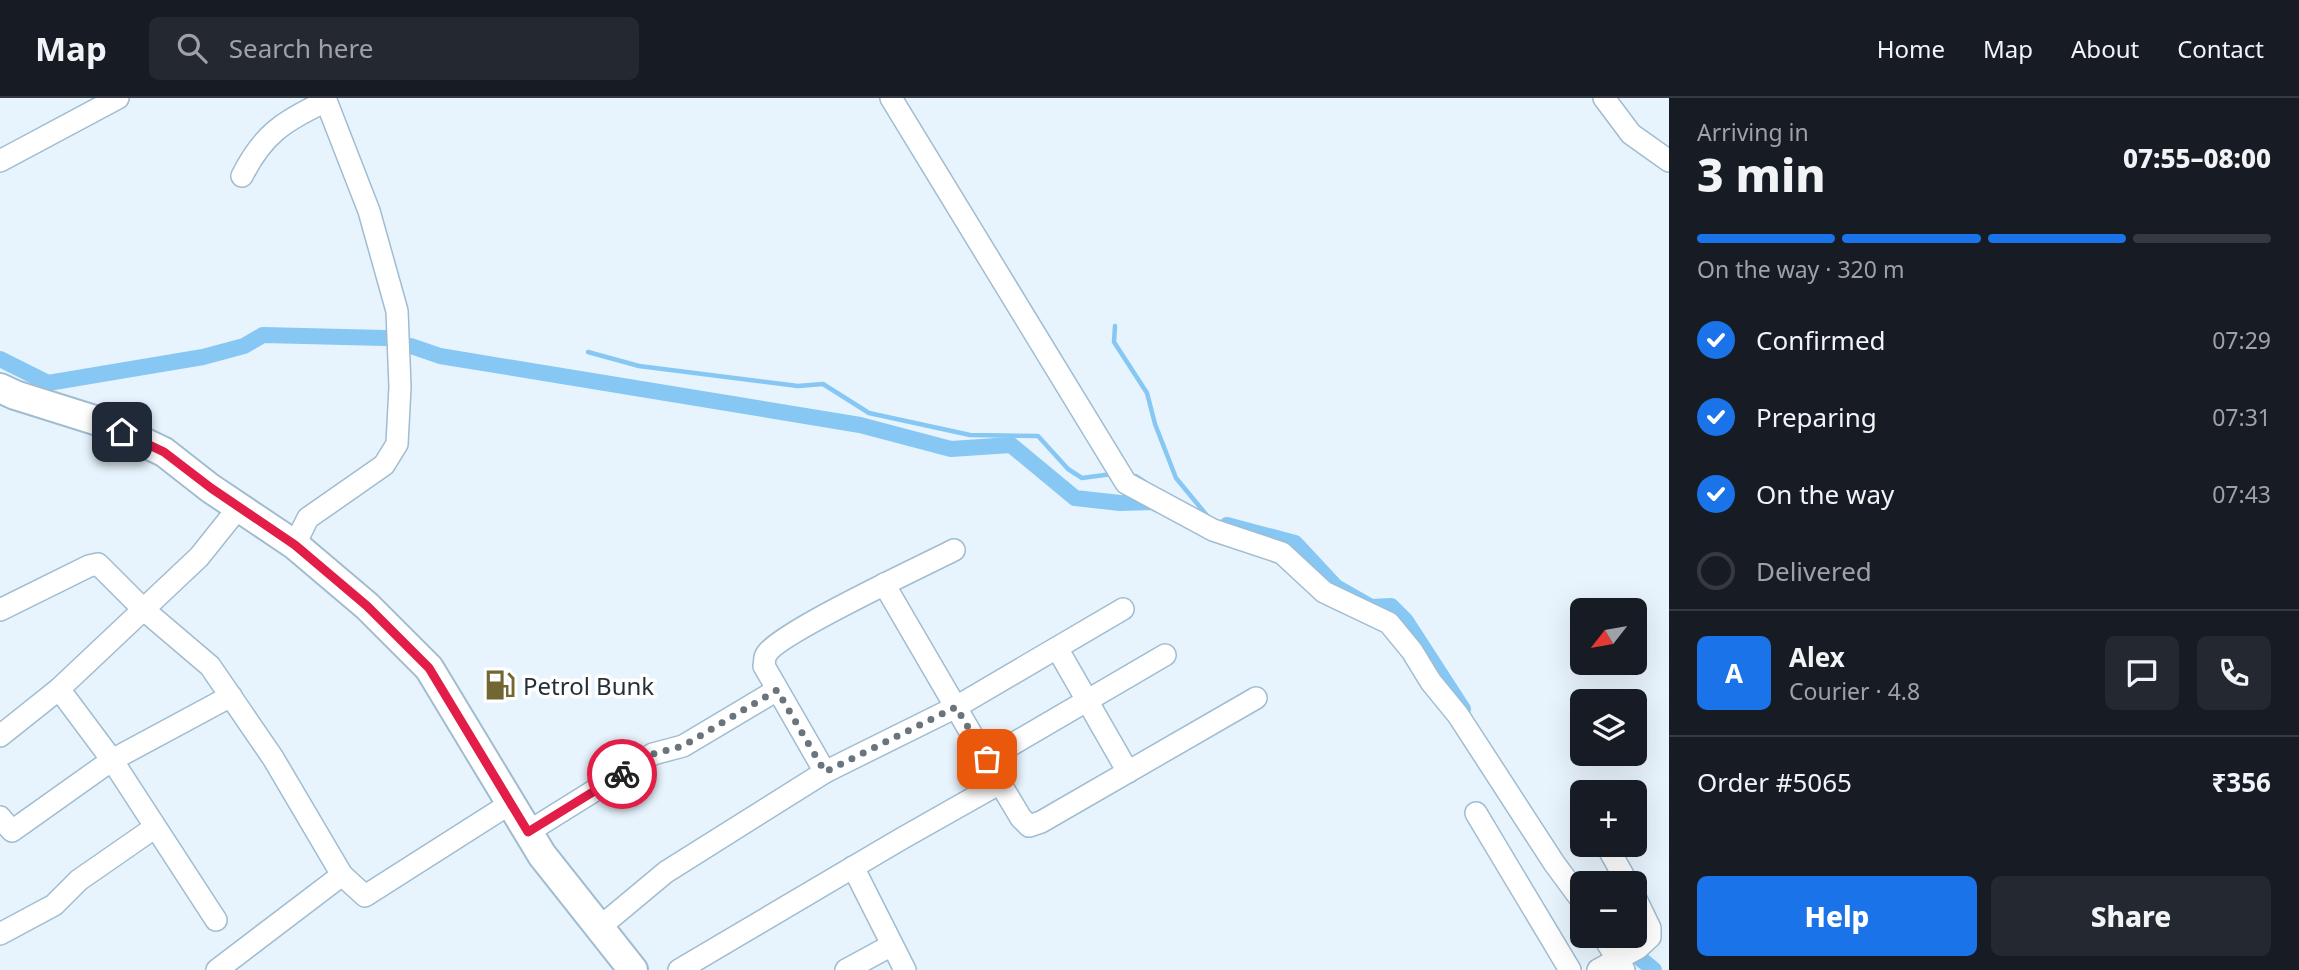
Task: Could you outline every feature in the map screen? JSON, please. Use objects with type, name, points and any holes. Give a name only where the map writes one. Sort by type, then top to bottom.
[{"type":"main road","points":[[0,388],[101,422],[164,452],[300,550],[367,606],[429,668],[542,855],[633,970]]},
{"type":"street","points":[[0,161],[118,98]]},
{"type":"street","points":[[891,98],[1126,483],[1213,530],[1282,553],[1324,592],[1389,622],[1471,735],[1570,885]]},
{"type":"street","points":[[1604,98],[1631,134],[1669,160]]},
{"type":"street","points":[[242,176],[253,153],[268,135],[291,117],[326,100],[369,211],[397,311],[400,387],[397,444],[384,464],[308,518],[299,536],[300,550]]},
{"type":"street","points":[[0,736],[58,689],[144,610],[199,557],[239,507]]},
{"type":"street","points":[[825,772],[764,666],[766,654],[778,643],[884,584],[954,550]]},
{"type":"street","points":[[0,610],[89,566],[98,565],[144,610],[210,666],[273,758],[342,876],[365,896],[511,803]]},
{"type":"street","points":[[884,584],[1000,783],[1021,818],[1029,826],[1041,822],[1256,698]]},
{"type":"street","points":[[600,927],[666,872],[825,772],[956,707],[1123,609]]},
{"type":"street","points":[[1057,648],[1128,772]]},
{"type":"street","points":[[987,759],[1165,655]]},
{"type":"street","points":[[58,689],[112,760],[216,920]]},
{"type":"street","points":[[528,832],[653,754],[683,746],[777,690]]},
{"type":"street","points":[[4,829],[112,760],[230,696]]},
{"type":"street","points":[[679,970],[1000,783]]},
{"type":"street","points":[[1476,813],[1570,970]]},
{"type":"street","points":[[0,934],[54,905],[79,880],[154,828]]},
{"type":"street","points":[[853,867],[905,970]]},
{"type":"street","points":[[217,970],[342,876]]},
{"type":"street","points":[[1647,922],[1650,928],[1650,937],[1647,940]]},
{"type":"street","points":[[846,970],[892,945]]},
{"type":"street","points":[[1610,948],[1621,965]]},
{"type":"street","points":[[1598,970],[1621,965],[1639,948]]},
{"type":"waterway","points":[[1115,326],[1114,342],[1147,393],[1155,424],[1176,478],[1209,518]]},
{"type":"waterway","points":[[0,359],[48,383],[203,357],[244,346],[263,335],[385,338]]},
{"type":"waterway","points":[[411,346],[440,356],[860,425],[951,449],[1011,445],[1075,498],[1120,503],[1153,502],[1158,505]]},
{"type":"waterway","points":[[588,352],[639,366],[798,386],[823,384],[869,413],[970,435],[1038,436],[1068,469],[1082,478],[1112,474]]},
{"type":"waterway","points":[[1136,476],[1145,482]]},
{"type":"waterway","points":[[1227,525],[1295,543],[1336,587],[1371,607],[1391,606],[1406,621],[1463,709]]},
{"type":"waterway","points":[[1636,955],[1654,970]]},
{"type":"way so far","points":[[622,774],[653,754],[683,746],[777,690],[825,772],[956,707],[987,759]]},
{"type":"place","name":"Petrol Bunk","points":[[500,685]]},
{"type":"route","points":[[122,432],[164,452],[211,488],[295,545],[367,606],[429,668],[528,832],[622,774]]}]
